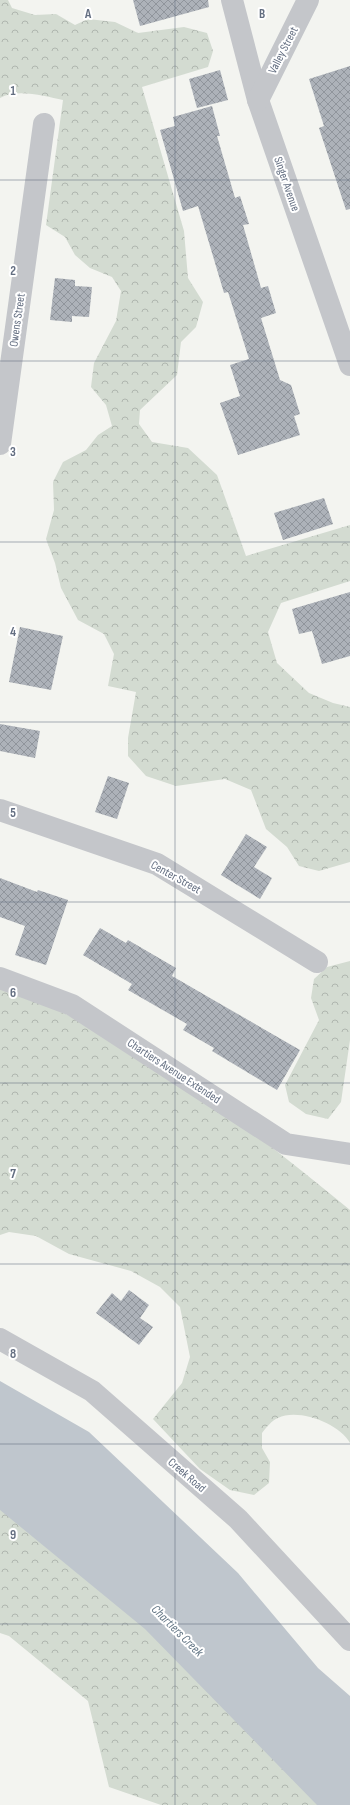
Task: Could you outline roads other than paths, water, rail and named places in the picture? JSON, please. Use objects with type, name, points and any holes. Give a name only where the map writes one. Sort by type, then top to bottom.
[{"type":"street","name":"Singer Avenue","points":[[232,0],[258,100],[350,365]]},
{"type":"street","name":"Valley Street","points":[[258,100],[308,0]]},
{"type":"street","name":"Owens Street","points":[[0,444],[44,124]]},
{"type":"street","name":"Center Street","points":[[0,810],[157,864],[317,962]]},
{"type":"street","name":"Chartiers Avenue Extended","points":[[0,978],[72,1005],[286,1144],[350,1154]]},
{"type":"street","name":"Creek Road","points":[[0,1339],[92,1391],[238,1519],[350,1640]]},
{"type":"water","name":"Chartiers Creek","points":[[0,1381],[89,1432],[238,1573],[318,1668],[350,1696],[350,1805],[317,1805],[145,1629],[0,1510]]}]
